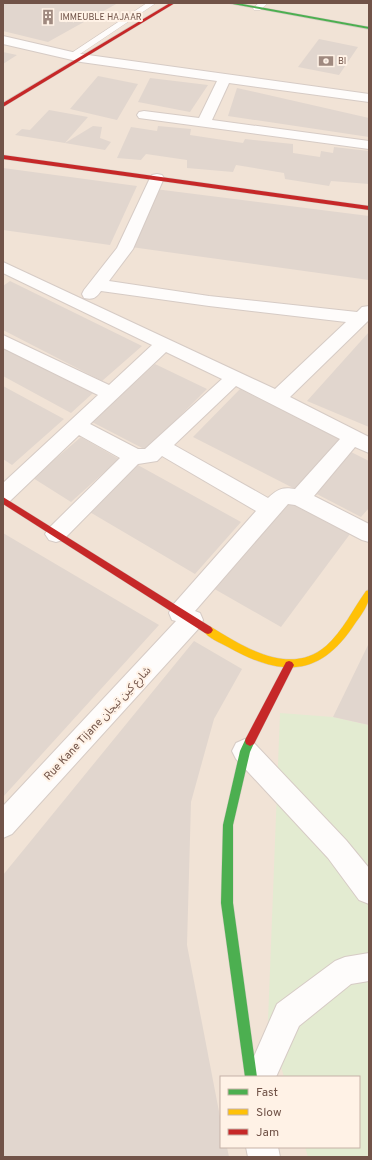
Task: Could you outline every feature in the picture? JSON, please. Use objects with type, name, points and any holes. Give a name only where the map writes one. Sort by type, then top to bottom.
[{"type":"main road","points":[[3,105],[76,57],[173,3]]},
{"type":"main road","points":[[228,3],[263,5],[369,21]]},
{"type":"main road","points":[[263,5],[369,28]]},
{"type":"main road","points":[[3,156],[369,208]]},
{"type":"main road","points":[[3,500],[236,647],[254,656],[289,665],[310,662],[329,650],[369,594]]},
{"type":"main road","points":[[251,1076],[227,903],[228,825],[245,751],[289,665]]},
{"type":"street","points":[[3,40],[76,57],[369,98]]},
{"type":"street","points":[[204,123],[225,78]]},
{"type":"street","points":[[144,115],[369,145]]},
{"type":"street","points":[[82,304],[125,249],[157,178]]},
{"type":"street","points":[[6,272],[82,304],[276,398],[361,442],[300,498],[369,534]]},
{"type":"street","points":[[97,285],[209,301],[365,314]]},
{"type":"street","points":[[276,398],[365,314]]},
{"type":"street","points":[[3,341],[111,394]]},
{"type":"street","points":[[3,495],[164,344]]},
{"type":"street","points":[[77,426],[134,456],[150,456],[234,378]]},
{"type":"street","points":[[161,446],[270,509]]},
{"type":"street","points":[[56,534],[134,456]]},
{"type":"street","name":"Rue Kane Tijane شارع كين تيجان","points":[[3,825],[186,616],[270,509],[284,495],[300,498]]},
{"type":"street","points":[[245,751],[336,849],[369,890]]},
{"type":"street","points":[[260,1076],[288,1015],[345,971],[369,967]]},
{"type":"lane","points":[[76,57],[152,3]]},
{"type":"shaded area","points":[[3,3],[369,3],[369,1157],[3,1157]]},
{"type":"green space","points":[[280,713],[333,717],[369,725],[369,1157],[308,1157],[305,1148],[360,1148],[360,1076],[284,1076],[268,1021]]},
{"type":"building","name":"IMMEUBLE HAJAAR","points":[[3,3],[118,3],[48,42],[3,31]]},
{"type":"building","name":"BI","points":[[319,39],[358,47],[339,75],[298,67]]},
{"type":"building","points":[[3,52],[17,55],[3,64]]},
{"type":"building","points":[[98,76],[138,84],[117,120],[70,109]]},
{"type":"building","points":[[150,78],[208,85],[190,112],[138,102]]},
{"type":"building","points":[[237,88],[369,118],[369,137],[228,116]]},
{"type":"building","points":[[49,110],[88,117],[65,143],[15,135],[22,129],[30,130]]},
{"type":"building","points":[[93,126],[102,127],[100,138],[111,142],[105,150],[65,143]]},
{"type":"building","points":[[158,126],[191,129],[190,135],[243,143],[245,139],[293,144],[293,153],[320,157],[321,151],[333,153],[334,147],[369,151],[369,184],[331,181],[329,186],[285,179],[284,173],[236,165],[233,172],[187,168],[187,160],[146,154],[141,160],[117,158],[131,127],[157,131]]},
{"type":"building","points":[[3,168],[137,186],[110,245],[3,230]]},
{"type":"building","points":[[155,189],[369,216],[369,280],[131,247]]},
{"type":"building","points":[[10,281],[142,346],[102,381],[3,330],[3,286]]},
{"type":"building","points":[[369,332],[369,427],[307,401]]},
{"type":"building","points":[[3,346],[93,393],[71,413],[3,376]]},
{"type":"building","points":[[155,364],[207,389],[146,450],[92,422]]},
{"type":"building","points":[[3,386],[64,419],[12,465],[3,459]]},
{"type":"building","points":[[241,388],[342,436],[297,490],[193,437]]},
{"type":"building","points":[[81,437],[119,459],[71,502],[33,478]]},
{"type":"building","points":[[347,450],[369,461],[369,508],[361,517],[311,491]]},
{"type":"building","points":[[136,464],[241,522],[195,574],[88,511]]},
{"type":"building","points":[[283,499],[350,534],[281,627],[211,587]]},
{"type":"building","points":[[3,533],[159,625],[3,797]]},
{"type":"building","points":[[194,641],[242,669],[214,719],[191,802],[187,945],[220,1117],[220,1148],[227,1148],[229,1157],[3,1157],[3,875]]},
{"type":"building","points":[[369,643],[369,725],[333,717]]},
{"type":"traffic: fast","points":[[229,3],[369,28]]},
{"type":"traffic: fast","points":[[250,741],[245,751],[228,825],[227,903],[251,1076]]},
{"type":"traffic: slow","points":[[208,630],[236,647],[268,660],[284,663],[300,663],[315,659],[329,649],[345,630],[369,594]]},
{"type":"traffic: jam","points":[[3,105],[173,3]]},
{"type":"traffic: jam","points":[[3,157],[369,208]]},
{"type":"traffic: jam","points":[[3,500],[208,630]]},
{"type":"traffic: jam","points":[[250,741],[289,665]]},
{"type":"place","name":"IMMEUBLE HAJAAR","points":[[48,17]]},
{"type":"place","name":"BI","points":[[326,61]]}]
